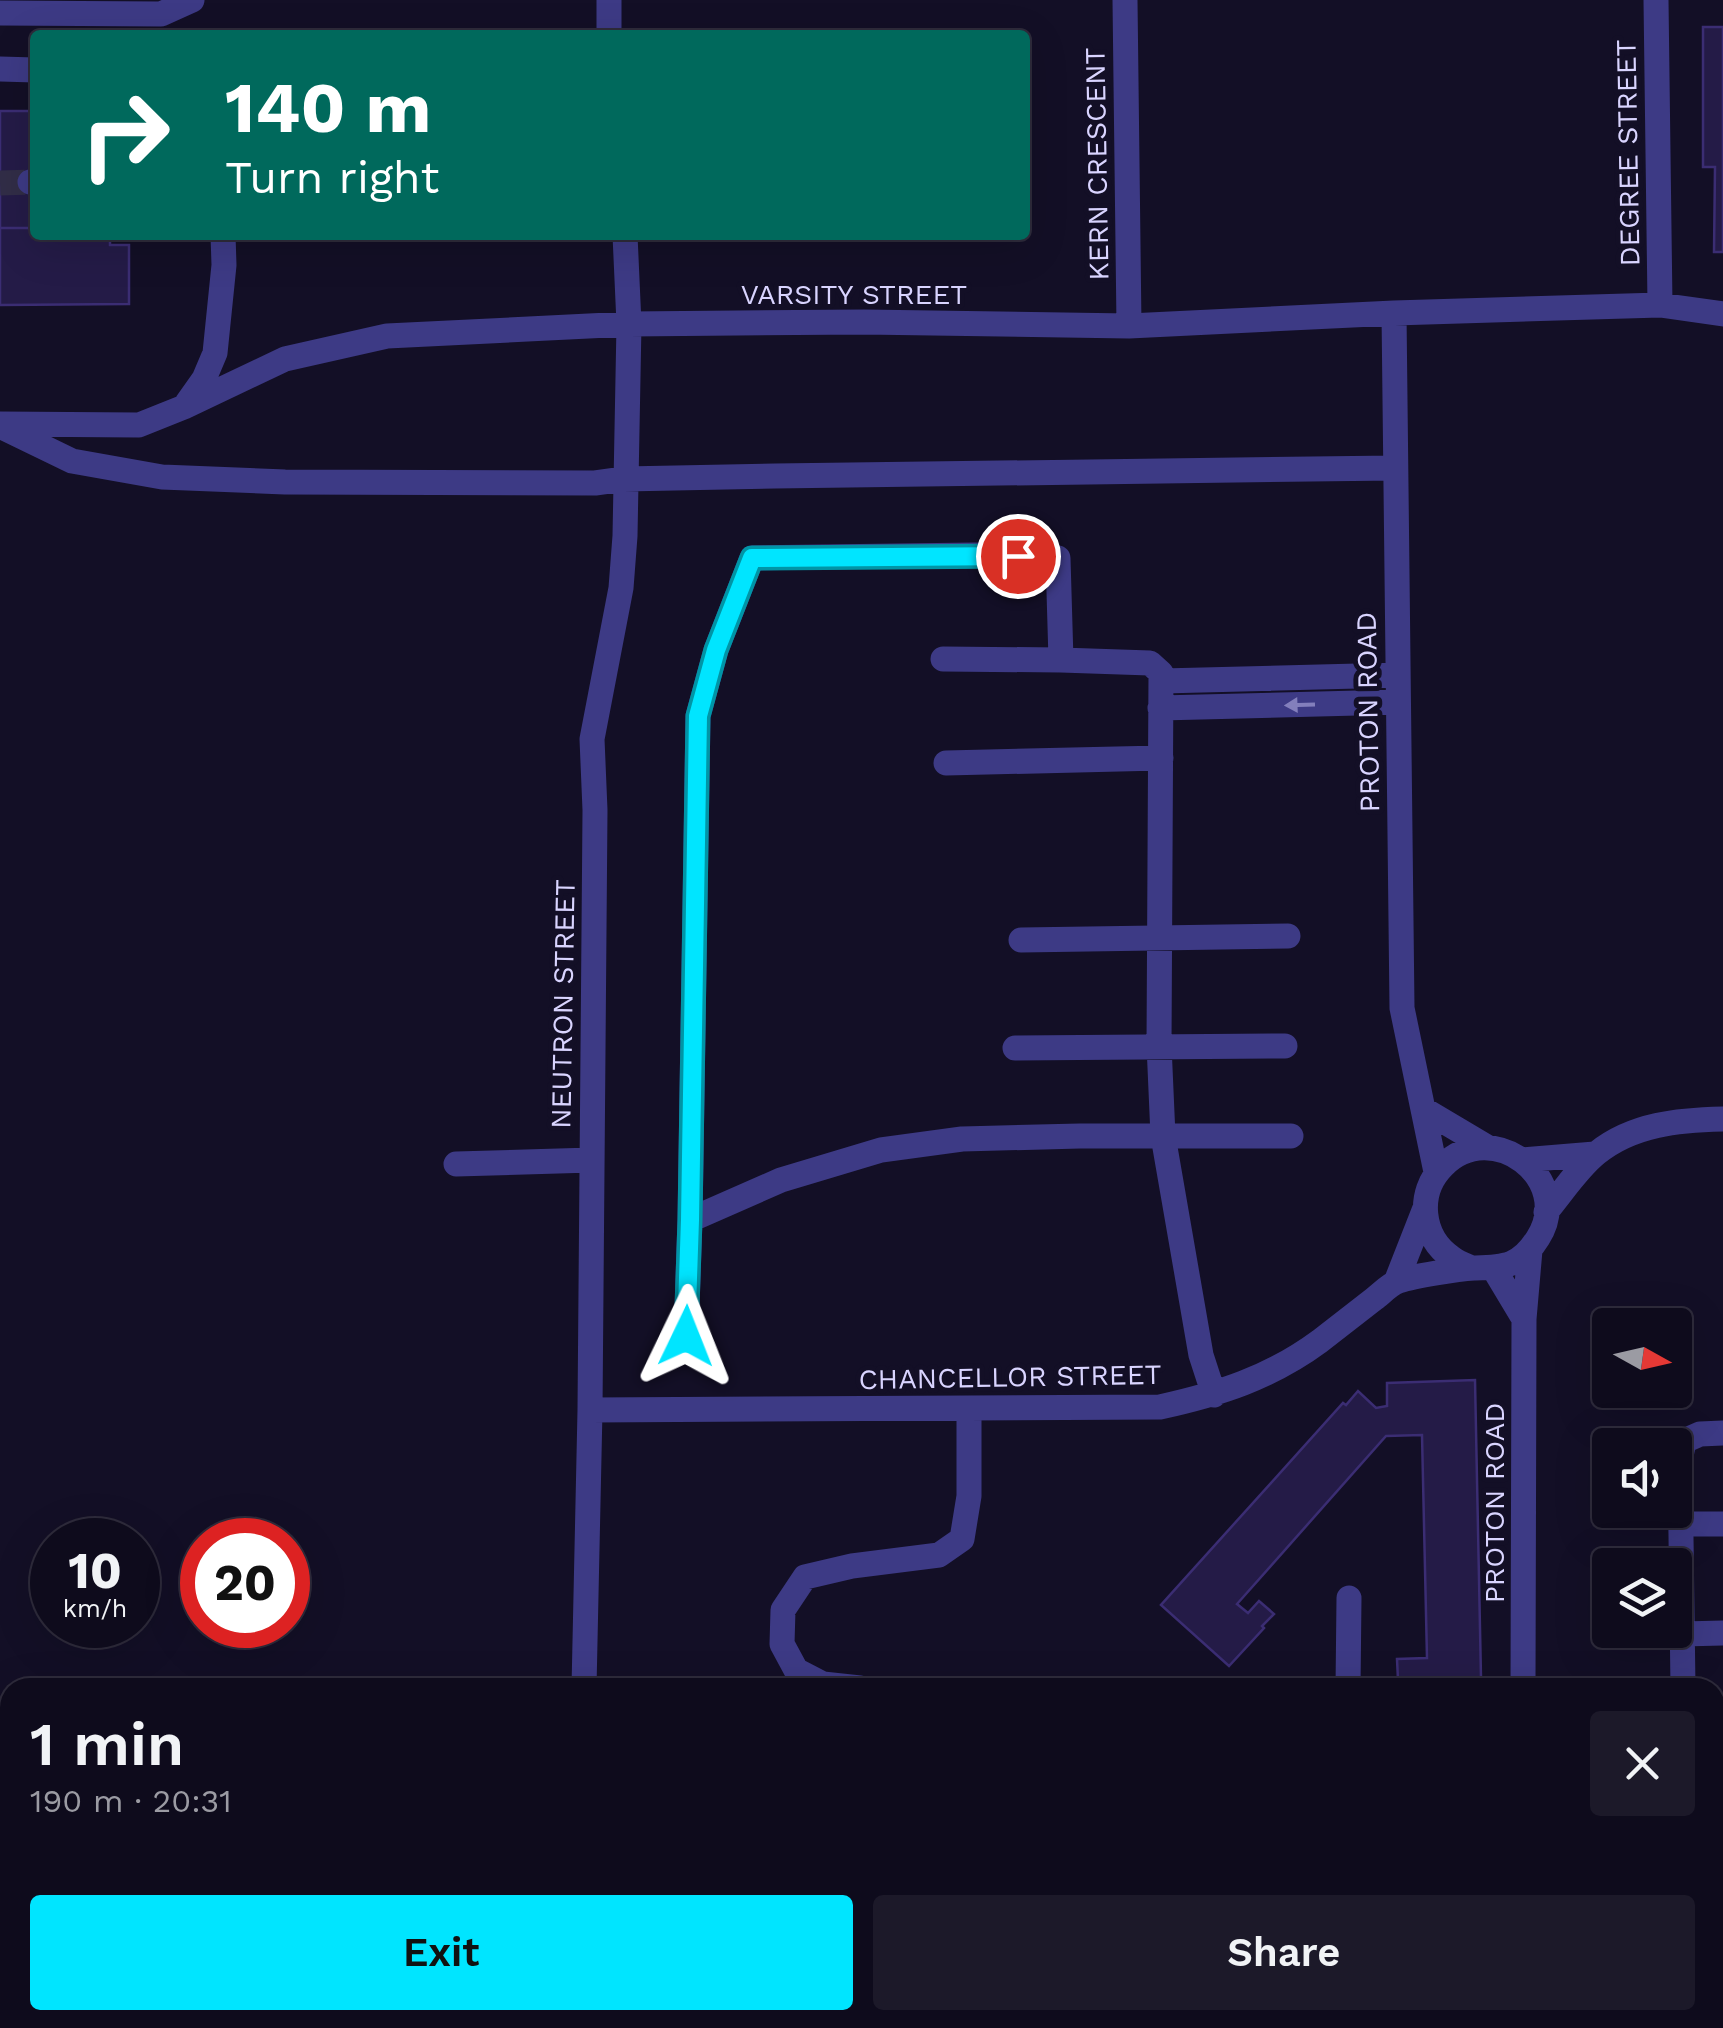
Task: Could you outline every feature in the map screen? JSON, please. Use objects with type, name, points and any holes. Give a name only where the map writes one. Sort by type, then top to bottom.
[{"type":"street","points":[[0,13],[161,14],[192,0]]},
{"type":"street","points":[[609,0],[610,30]]},
{"type":"street","name":"KERN CRESCENT","points":[[1125,0],[1129,326]]},
{"type":"street","name":"DEGREE STREET","points":[[1656,0],[1660,305]]},
{"type":"street","points":[[0,70],[30,70]]},
{"type":"street","points":[[184,408],[204,379],[215,353],[223,240]]},
{"type":"street","name":"NEUTRON STREET","points":[[584,1678],[595,810],[592,739],[620,588],[625,536],[628,324],[624,240]]},
{"type":"street","name":"VARSITY STREET","points":[[0,425],[139,425],[184,408],[285,359],[386,336],[628,324],[1129,326],[1660,305],[1723,314]]},
{"type":"street","name":"PROTON ROAD","points":[[1394,313],[1402,1008],[1436,1172]]},
{"type":"street","points":[[0,425],[72,461],[162,478],[285,482],[595,482],[1394,468]]},
{"type":"street","points":[[686,1336],[698,716],[716,650],[752,558],[1058,558],[1061,660]]},
{"type":"street","points":[[943,659],[1150,664],[1161,673],[1158,1045],[1164,1136],[1202,1355],[1214,1395]]},
{"type":"street","points":[[1162,681],[1397,676]]},
{"type":"street","points":[[1160,708],[1397,702]]},
{"type":"street","points":[[946,762],[1161,758]]},
{"type":"street","points":[[1021,940],[1288,936]]},
{"type":"street","points":[[1015,1048],[1284,1046]]},
{"type":"street","points":[[1422,1109],[1487,1147]]},
{"type":"street","points":[[1546,1212],[1595,1154],[1618,1138],[1646,1126],[1723,1119]]},
{"type":"street","points":[[690,1220],[781,1180],[881,1150],[962,1140],[1292,1136]]},
{"type":"street","points":[[1396,1282],[1425,1208],[1428,1189],[1436,1172],[1450,1158],[1487,1147],[1506,1150],[1536,1174],[1544,1191],[1546,1212],[1542,1233],[1530,1250],[1513,1263],[1483,1269],[1453,1260],[1438,1246],[1427,1228],[1425,1208]]},
{"type":"street","points":[[1522,1160],[1595,1154]]},
{"type":"street","points":[[456,1164],[592,1160]]},
{"type":"street","name":"PROTON ROAD","points":[[1523,1678],[1524,1319],[1530,1250]]},
{"type":"street","points":[[1483,1269],[1524,1319]]},
{"type":"street","name":"CHANCELLOR STREET","points":[[590,1410],[1160,1407],[1214,1395],[1259,1378],[1316,1344],[1396,1282],[1483,1269]]},
{"type":"street","points":[[811,1678],[796,1670],[782,1644],[783,1610],[804,1577],[852,1566],[939,1555],[962,1539],[969,1496],[969,1409]]},
{"type":"street","points":[[1692,1438],[1723,1433]]},
{"type":"street","points":[[1692,1524],[1723,1524]]},
{"type":"street","points":[[1348,1598],[1348,1678]]},
{"type":"street","points":[[1692,1634],[1723,1633]]},
{"type":"street","points":[[1682,1648],[1682,1678]]},
{"type":"building","points":[[1703,27],[1723,27],[1723,252],[1714,252],[1715,167],[1703,167]]},
{"type":"building","points":[[0,111],[30,111],[30,228],[0,228]]},
{"type":"building","points":[[0,228],[30,228],[30,240],[110,240],[110,245],[129,245],[129,304],[0,305]]},
{"type":"building","points":[[1475,1380],[1481,1678],[1398,1678],[1397,1659],[1427,1658],[1422,1435],[1386,1436],[1237,1604],[1248,1613],[1259,1601],[1274,1614],[1229,1666],[1161,1605],[1343,1403],[1346,1405],[1358,1391],[1376,1408],[1387,1406],[1387,1383]]},
{"type":"tunnel","points":[[0,183],[30,182]]},
{"type":"route","points":[[686,1336],[698,716],[716,650],[752,558],[1018,556]]}]
